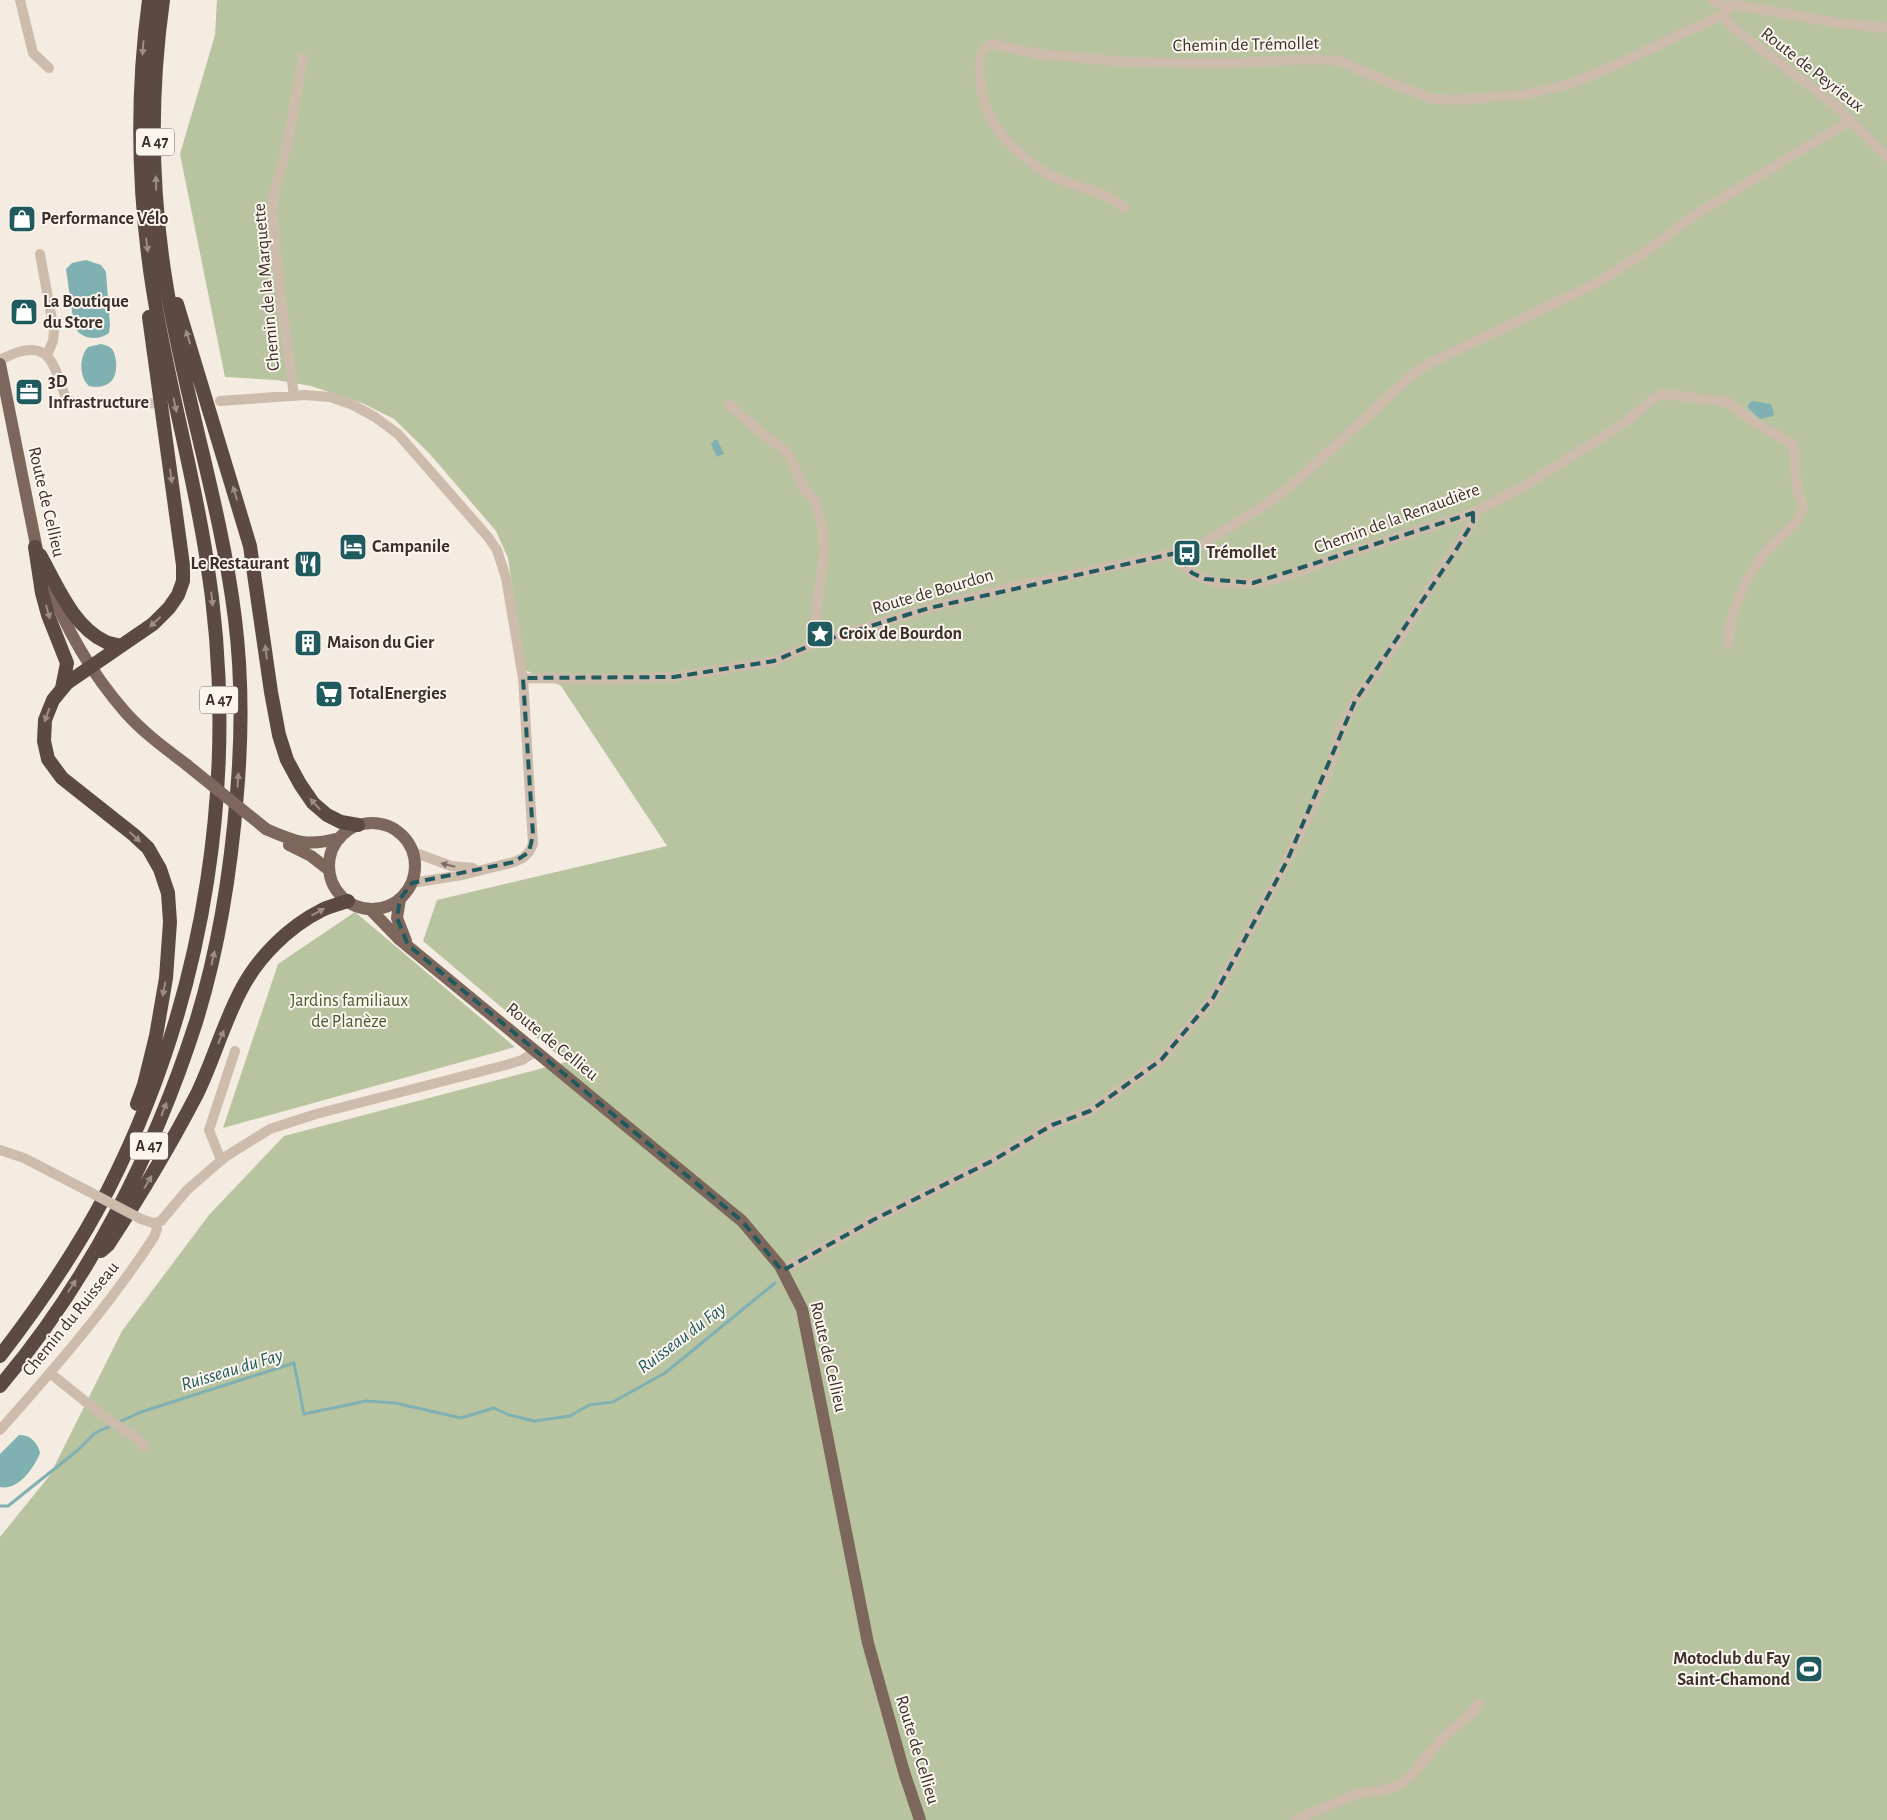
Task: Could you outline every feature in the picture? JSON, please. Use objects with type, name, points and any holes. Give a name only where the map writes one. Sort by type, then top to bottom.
[{"type":"highway","name":"A 47","points":[[0,1356],[37,1308],[74,1250],[108,1189],[154,1086],[182,1001],[200,928],[211,863],[220,750],[217,649],[206,554],[152,290],[143,210],[140,116],[143,44],[149,0]]},
{"type":"highway","name":"A 47","points":[[0,1386],[46,1325],[113,1219],[161,1117],[196,1022],[212,962],[221,920],[235,822],[240,758],[240,719],[235,619],[222,546],[166,284],[160,234],[155,142],[157,60],[163,0]]},
{"type":"highway","points":[[166,284],[179,307],[250,546],[271,692],[284,751],[300,784],[313,803],[327,815],[341,822],[358,825]]},
{"type":"highway","points":[[123,1156],[128,1130],[144,1085],[156,1036],[166,978],[170,922],[168,893],[160,869],[148,848],[62,778],[48,759],[44,741],[44,720],[53,700],[66,683],[91,668],[153,624],[169,608],[178,595],[183,581],[183,565],[148,309],[152,290]]},
{"type":"highway","points":[[36,547],[74,615],[83,625],[106,642],[121,646]]},
{"type":"highway","points":[[36,547],[42,593],[48,615],[67,662],[62,689]]},
{"type":"highway","points":[[87,1262],[108,1245],[171,1143],[200,1087],[240,991],[256,968],[274,946],[298,924],[324,909],[348,901]]},
{"type":"main road","name":"Route de Cellieu","points":[[0,364],[36,547],[51,590],[71,635],[91,668],[126,713],[152,738],[266,829],[287,844],[311,856],[329,870]]},
{"type":"main road","points":[[370,823],[390,826],[401,834],[413,852],[415,873],[412,883],[400,899],[381,908],[359,907],[348,901],[338,892],[332,881],[329,870],[333,848],[340,838],[358,825],[370,823]]},
{"type":"main road","name":"Route de Cellieu","points":[[266,829],[292,841],[309,843],[340,838]]},
{"type":"main road","points":[[400,899],[398,918],[408,946]]},
{"type":"main road","name":"Route de Cellieu","points":[[370,909],[408,946],[742,1221],[780,1266],[802,1309],[868,1643],[904,1772],[920,1820]]},
{"type":"street","points":[[20,0],[32,53],[49,68]]},
{"type":"street","points":[[1712,0],[1726,11],[1736,5],[1839,23],[1887,28]]},
{"type":"street","name":"Route de Peyrieux","points":[[1726,11],[1727,21],[1745,38],[1835,105],[1887,157]]},
{"type":"street","name":"Chemin de Trémollet","points":[[1124,208],[1117,202],[1099,193],[1050,175],[1018,150],[1004,136],[988,113],[983,93],[980,58],[982,51],[987,45],[993,44],[1032,53],[1125,62],[1227,63],[1316,59],[1340,61],[1385,81],[1432,98],[1458,100],[1528,94],[1569,84],[1634,57],[1726,11]]},
{"type":"street","name":"Chemin de la Marquette","points":[[294,396],[281,299],[272,210],[288,141],[303,58]]},
{"type":"street","name":"Route de Bourdon","points":[[522,674],[620,679],[674,676],[774,661],[816,643],[929,608],[995,591],[1176,553],[1199,546],[1264,506],[1299,479],[1401,385],[1424,367],[1598,283],[1648,250],[1696,214],[1852,120]]},
{"type":"street","points":[[40,254],[54,331],[53,341],[47,355]]},
{"type":"street","points":[[0,360],[23,350],[47,355],[66,399],[71,403],[134,404]]},
{"type":"street","name":"Chemin de la Renaudière","points":[[1176,553],[1181,563],[1192,572],[1205,579],[1221,583],[1253,584],[1280,578],[1354,551],[1473,513],[1519,489],[1593,443],[1624,423],[1654,398],[1663,394],[1727,402],[1754,422],[1794,446],[1798,490],[1802,507],[1802,511],[1791,526],[1764,554],[1740,595],[1732,618],[1728,645]]},
{"type":"street","points":[[220,401],[305,395],[330,397],[353,405],[375,417],[398,434],[488,537],[497,550],[504,570],[522,674],[533,844],[523,858],[514,862],[462,875],[412,883]]},
{"type":"street","points":[[729,404],[782,448],[791,459],[804,488],[813,499],[819,513],[823,532],[824,552],[814,630],[816,643]]},
{"type":"street","points":[[782,1271],[873,1220],[992,1161],[1052,1124],[1090,1110],[1161,1060],[1213,998],[1287,861],[1319,793],[1332,761],[1340,732],[1355,701],[1393,648],[1436,578],[1463,539],[1475,518],[1473,513]]},
{"type":"street","points":[[413,852],[451,866],[484,868]]},
{"type":"street","points":[[221,1160],[209,1130],[234,1051]]},
{"type":"street","points":[[0,1150],[24,1158],[141,1220],[156,1223],[166,1216],[187,1190],[221,1160],[270,1129],[316,1114],[506,1065],[522,1060],[536,1051]]},
{"type":"street","name":"Chemin du Ruisseau","points":[[0,1430],[98,1315],[154,1237],[158,1229],[156,1223]]},
{"type":"street","points":[[50,1373],[115,1425],[138,1439],[144,1446]]},
{"type":"street","points":[[1295,1820],[1356,1794],[1384,1790],[1399,1785],[1410,1777],[1443,1737],[1472,1713],[1479,1704]]},
{"type":"highlighted area","points":[[1473,513],[1473,522],[1453,555],[1355,701],[1287,861],[1213,998],[1161,1060],[1090,1111],[1052,1125],[992,1161],[873,1220],[782,1271],[742,1221],[408,945],[397,918],[400,899],[412,883],[514,862],[529,852],[533,835],[523,678],[674,677],[774,661],[816,643],[929,608],[1176,553],[1192,573],[1205,579],[1253,583]]},
{"type":"green space","points":[[217,0],[1887,0],[1887,1820],[0,1820],[0,1537],[50,1475],[122,1331],[209,1215],[284,1136],[566,1062],[423,941],[437,900],[667,846],[561,686],[525,670],[508,558],[496,531],[429,453],[394,419],[362,403],[311,386],[276,380],[225,377],[180,154],[215,35]]},
{"type":"green space","name":"Jardins familiaux de Planèze","points":[[355,912],[515,1047],[223,1128],[278,964]]},
{"type":"water","points":[[86,260],[101,265],[106,272],[109,333],[95,338],[80,334],[74,325],[66,269],[72,263]]},
{"type":"water","points":[[101,344],[110,347],[114,352],[116,361],[115,373],[106,385],[89,386],[83,378],[81,367],[83,356],[88,347]]},
{"type":"water","points":[[1752,401],[1771,404],[1773,416],[1760,419],[1748,408]]},
{"type":"water","points":[[715,439],[718,441],[724,454],[717,457],[711,444]]},
{"type":"water","points":[[19,1435],[27,1436],[33,1440],[40,1453],[34,1465],[19,1482],[7,1487],[0,1487],[0,1454]]},
{"type":"waterway","name":"Ruisseau du Fay","points":[[0,1506],[8,1506],[78,1450],[95,1433],[141,1412],[294,1363],[304,1414],[366,1401],[395,1403],[461,1418],[494,1408],[509,1415],[534,1421],[570,1416],[589,1405],[613,1402],[665,1373],[775,1283]]},
{"type":"tunnel","points":[[134,404],[166,403]]},
{"type":"place","name":"Performance Vélo","points":[[22,219]]},
{"type":"place","name":"La Boutique du Store","points":[[24,312]]},
{"type":"place","name":"3D Infrastructure","points":[[29,392]]},
{"type":"place","name":"Campanile","points":[[353,547]]},
{"type":"place","name":"Trémollet","points":[[1187,553]]},
{"type":"place","name":"Le Restaurant","points":[[308,564]]},
{"type":"place","name":"Croix de Bourdon","points":[[820,634]]},
{"type":"place","name":"Maison du Gier","points":[[308,643]]},
{"type":"place","name":"TotalEnergies","points":[[329,694]]},
{"type":"place","name":"Motoclub du Fay Saint-Chamond","points":[[1809,1669]]}]
